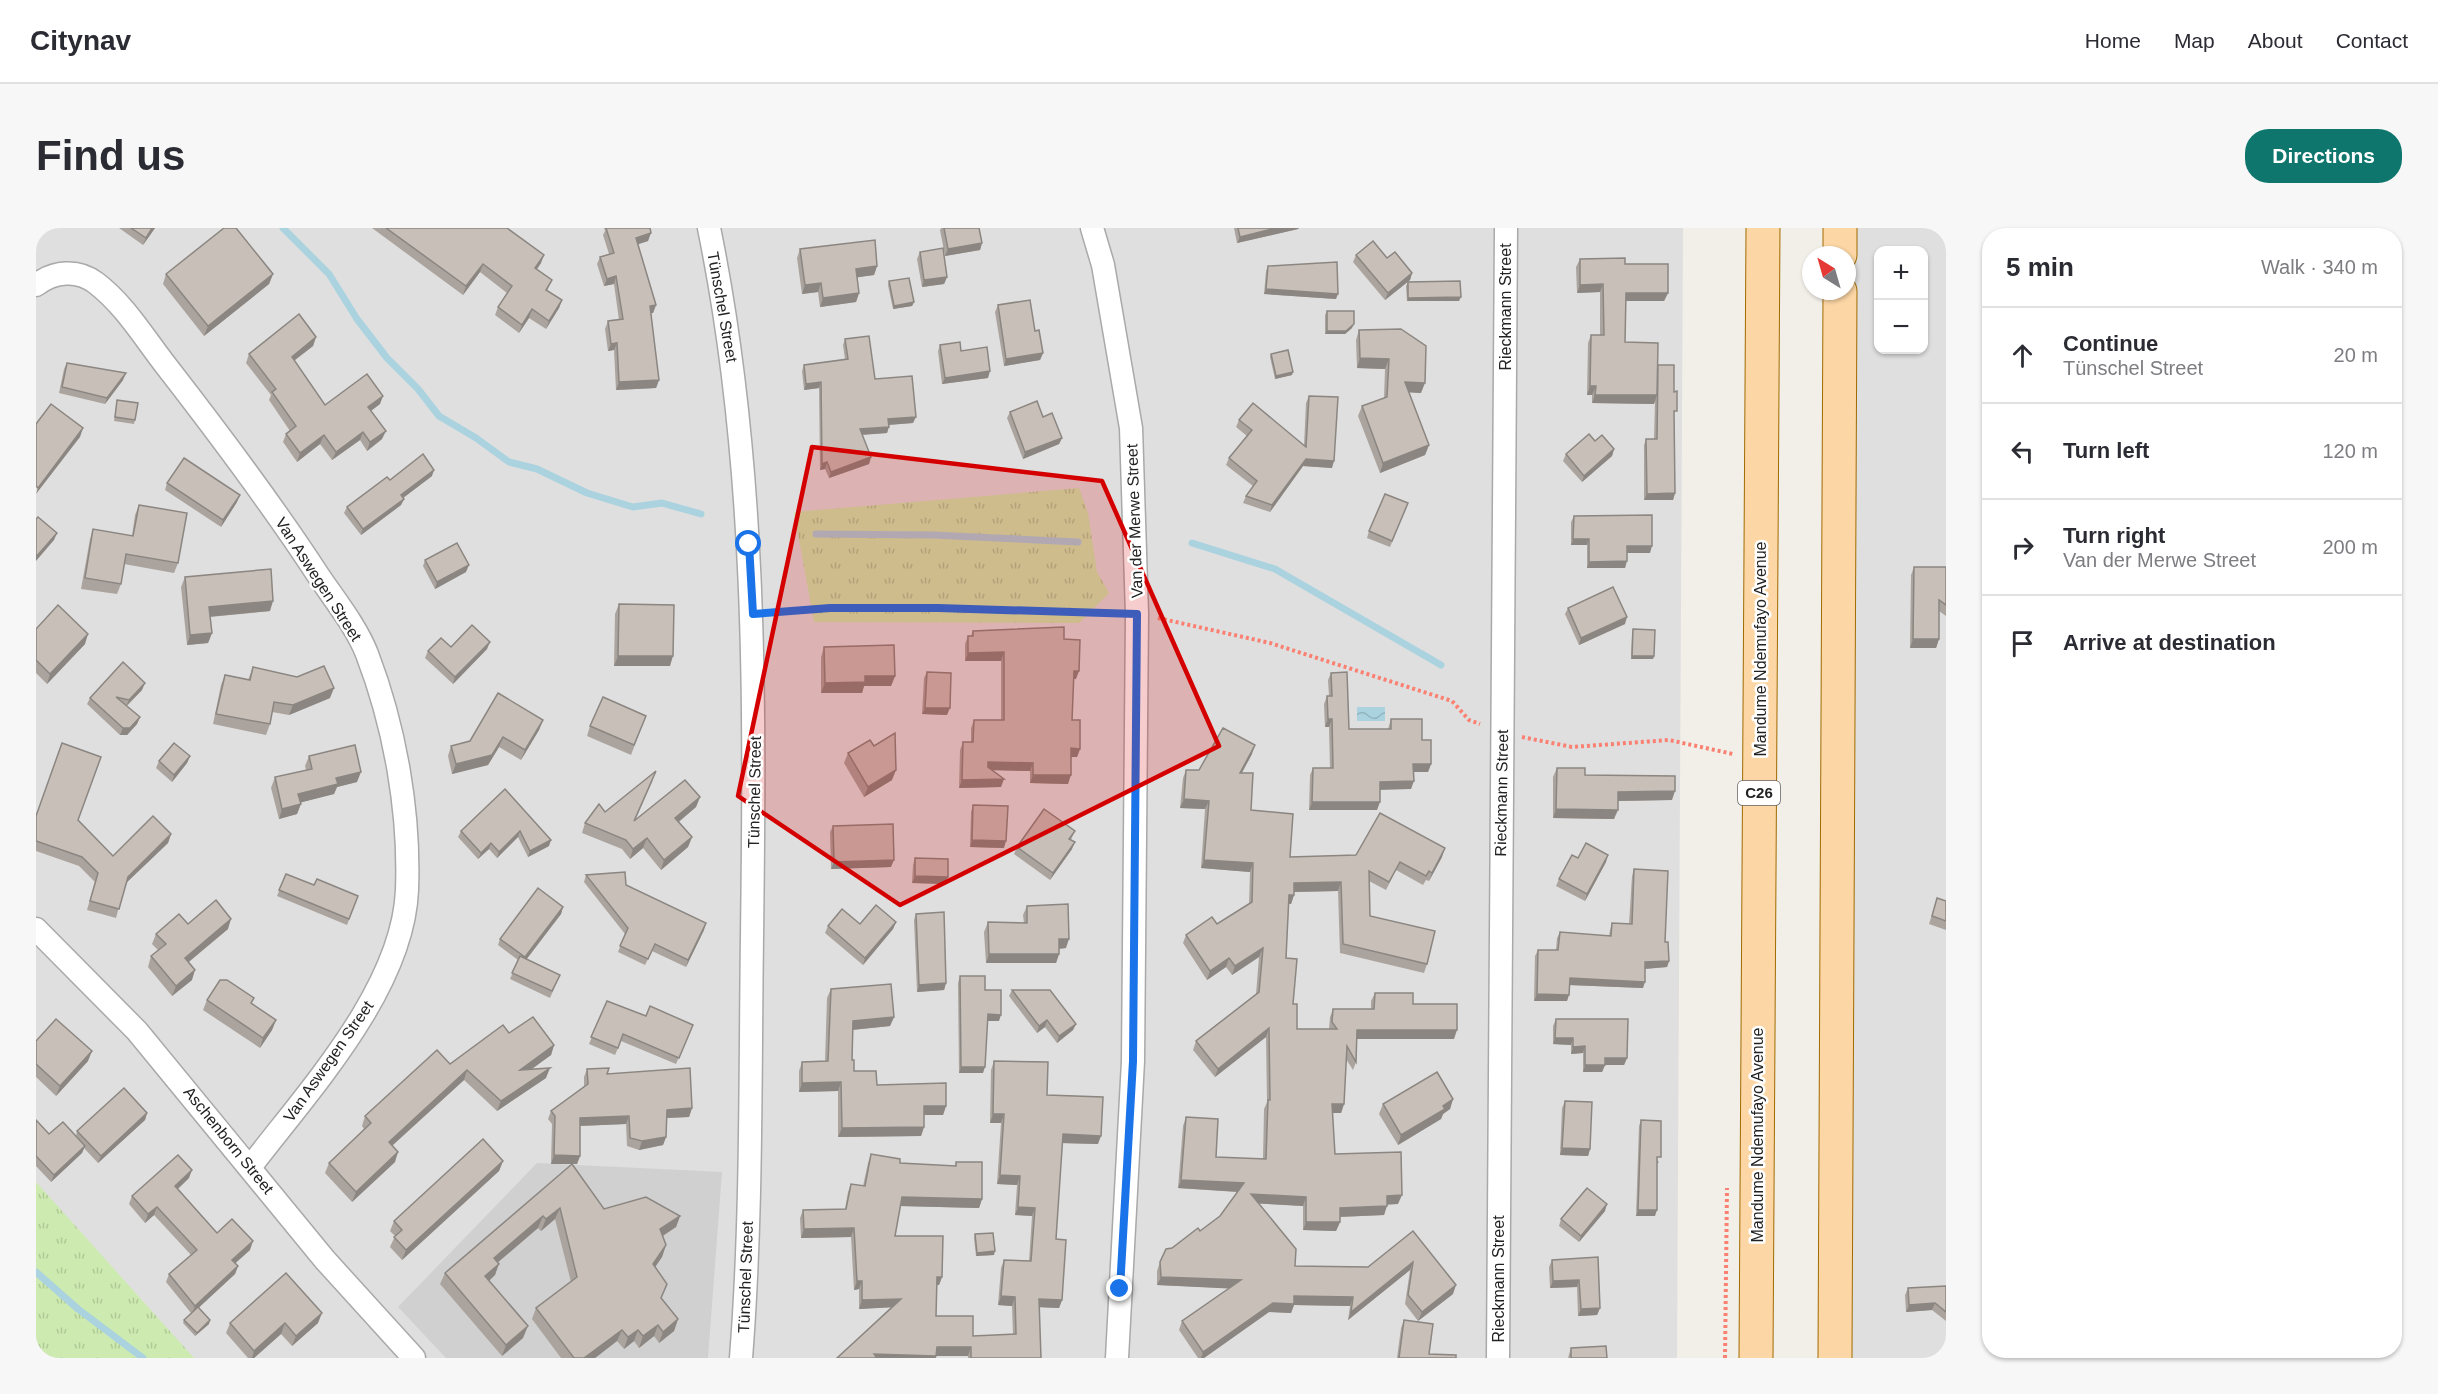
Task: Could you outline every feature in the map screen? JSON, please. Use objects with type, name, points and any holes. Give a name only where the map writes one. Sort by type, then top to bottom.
[{"type":"main road","name":"Mandume Ndemufayo Avenue","points":[[1756,1358],[1763,228]]},
{"type":"main road","points":[[1840,228],[1840,246]]},
{"type":"main road","points":[[1836,1358],[1840,300]]},
{"type":"street","name":"Tünschel Street","points":[[709,228],[725,303],[736,385],[753,614],[755,719],[750,1065],[746,1296],[741,1358]]},
{"type":"street","name":"Van der Merwe Street","points":[[1092,228],[1106,277],[1131,428],[1137,614],[1133,1061],[1117,1358]]},
{"type":"street","name":"Rieckmann Street","points":[[1498,1358],[1506,228]]},
{"type":"street","name":"Van Aswegen Street","points":[[36,285],[62,272],[76,275],[94,281],[121,308],[212,425],[335,600],[366,652],[392,735],[404,814],[407,891],[399,941],[388,973],[329,1064],[251,1166]]},
{"type":"street","name":"Aschenborn Street","points":[[36,928],[137,1031],[251,1166],[325,1260],[414,1358]]},
{"type":"path","points":[[753,614],[830,608],[923,608],[1137,614],[1270,643],[1452,701],[1469,720],[1502,732],[1572,747],[1669,740],[1734,754]]},
{"type":"highlighted area","points":[[812,447],[1102,481],[1219,746],[900,905],[738,796]]},
{"type":"shaded area","points":[[36,228],[1683,228],[1677,1358],[36,1358]]},
{"type":"shaded area","points":[[1845,228],[1946,228],[1946,1358],[1852,1358],[1845,300],[1856,300],[1856,246],[1845,246]]},
{"type":"shaded area","points":[[537,1163],[722,1172],[708,1358],[446,1358],[398,1307]]},
{"type":"green space","points":[[1079,488],[1088,513],[1097,572],[1109,593],[1079,623],[814,622],[794,512]]},
{"type":"green space","points":[[36,1182],[194,1358],[36,1358]]},
{"type":"water","points":[[1357,707],[1385,707],[1385,721],[1357,721]]},
{"type":"building","points":[[131,228],[152,228],[146,238]]},
{"type":"building","points":[[224,228],[236,228],[273,274],[208,326],[166,274]]},
{"type":"building","points":[[386,228],[507,228],[544,255],[535,268],[552,280],[546,290],[562,300],[549,321],[532,309],[522,325],[498,307],[512,286],[483,264],[466,286]]},
{"type":"building","points":[[606,228],[650,228],[651,233],[636,238],[656,305],[650,306],[659,380],[619,382],[617,343],[611,344],[608,321],[623,319],[616,276],[607,279],[600,257],[614,253]]},
{"type":"building","points":[[944,228],[979,228],[982,243],[948,249]]},
{"type":"building","points":[[1238,228],[1276,228],[1240,237]]},
{"type":"building","points":[[875,240],[877,266],[856,269],[859,293],[823,298],[821,283],[805,285],[800,249]]},
{"type":"building","points":[[1373,241],[1387,258],[1395,252],[1412,273],[1388,293],[1356,255]]},
{"type":"building","points":[[943,248],[947,277],[924,280],[920,252]]},
{"type":"building","points":[[1625,258],[1625,264],[1668,264],[1668,293],[1626,293],[1625,342],[1658,343],[1657,395],[1595,395],[1596,386],[1590,386],[1591,335],[1604,335],[1603,284],[1580,285],[1580,259]]},
{"type":"building","points":[[1337,262],[1338,294],[1266,289],[1268,266]]},
{"type":"building","points":[[909,278],[914,302],[894,306],[889,281]]},
{"type":"building","points":[[1460,281],[1461,297],[1408,298],[1408,282]]},
{"type":"building","points":[[1030,300],[1035,331],[1039,330],[1043,353],[1006,359],[998,305]]},
{"type":"building","points":[[1327,311],[1354,311],[1354,324],[1346,331],[1327,331]]},
{"type":"building","points":[[299,314],[316,337],[292,357],[325,405],[367,374],[383,396],[368,407],[386,431],[370,442],[363,432],[336,452],[324,435],[300,453],[286,434],[296,426],[272,392],[276,389],[249,354]]},
{"type":"building","points":[[1401,329],[1426,346],[1425,383],[1405,382],[1429,445],[1383,463],[1362,406],[1387,397],[1389,359],[1360,358],[1359,330]]},
{"type":"building","points":[[869,336],[875,379],[912,376],[916,417],[888,419],[889,427],[860,429],[871,457],[831,472],[827,462],[822,464],[821,382],[806,384],[804,365],[848,359],[845,339]]},
{"type":"building","points":[[960,342],[961,351],[987,347],[990,371],[945,378],[940,345]]},
{"type":"building","points":[[1288,350],[1293,372],[1276,376],[1271,354]]},
{"type":"building","points":[[67,363],[126,373],[107,398],[62,387]]},
{"type":"building","points":[[1658,365],[1674,365],[1674,392],[1677,391],[1677,411],[1674,411],[1675,493],[1647,494],[1646,439],[1657,439]]},
{"type":"building","points":[[1309,396],[1338,397],[1334,461],[1306,459],[1272,505],[1246,496],[1257,481],[1229,458],[1252,430],[1239,420],[1253,403],[1306,447]]},
{"type":"building","points":[[117,400],[138,403],[135,420],[115,417]]},
{"type":"building","points":[[1037,401],[1043,417],[1052,413],[1062,438],[1025,452],[1010,412]]},
{"type":"building","points":[[51,404],[83,428],[38,488],[36,486],[36,424]]},
{"type":"building","points":[[1589,434],[1595,441],[1602,435],[1614,449],[1584,476],[1566,454]]},
{"type":"building","points":[[423,454],[434,470],[401,495],[404,499],[363,529],[347,507],[387,477],[390,480]]},
{"type":"building","points":[[184,458],[240,495],[223,520],[167,483]]},
{"type":"building","points":[[1385,494],[1408,503],[1392,541],[1369,531]]},
{"type":"building","points":[[139,505],[187,513],[178,563],[126,554],[121,584],[85,578],[93,529],[133,536]]},
{"type":"building","points":[[1652,515],[1652,546],[1627,546],[1627,561],[1589,562],[1589,539],[1573,539],[1574,516]]},
{"type":"building","points":[[38,517],[57,533],[36,557],[36,519]]},
{"type":"building","points":[[457,543],[469,565],[437,582],[425,560]]},
{"type":"building","points":[[1914,567],[1946,567],[1946,605],[1939,600],[1939,639],[1913,639]]},
{"type":"building","points":[[271,569],[273,601],[209,607],[212,633],[190,635],[185,577]]},
{"type":"building","points":[[1613,587],[1627,617],[1581,638],[1568,608]]},
{"type":"building","points":[[619,604],[674,605],[673,656],[618,656]]},
{"type":"building","points":[[58,605],[88,634],[50,674],[36,660],[36,629]]},
{"type":"building","points":[[472,625],[490,642],[455,677],[428,651],[441,638],[451,647]]},
{"type":"building","points":[[1064,627],[1064,639],[1080,640],[1079,671],[1074,671],[1072,720],[1080,720],[1080,749],[1071,748],[1071,775],[1033,775],[1033,763],[988,762],[988,767],[1004,779],[962,780],[963,742],[973,742],[974,720],[1004,720],[1004,652],[968,653],[968,636],[973,636],[973,631]]},
{"type":"building","points":[[1633,629],[1655,630],[1654,656],[1632,656]]},
{"type":"building","points":[[894,645],[895,676],[865,676],[865,682],[825,683],[824,647]]},
{"type":"building","points":[[123,662],[145,683],[129,700],[116,697],[140,717],[130,728],[123,728],[90,698]]},
{"type":"building","points":[[324,666],[334,688],[293,705],[274,702],[270,724],[216,714],[225,675],[250,680],[253,667],[297,677]]},
{"type":"building","points":[[927,672],[951,673],[950,708],[925,708]]},
{"type":"building","points":[[1347,672],[1349,729],[1391,729],[1391,719],[1422,719],[1422,740],[1431,740],[1431,764],[1413,764],[1414,781],[1380,782],[1380,802],[1312,802],[1313,768],[1333,768],[1332,719],[1328,719],[1327,696],[1332,696],[1331,673]]},
{"type":"building","points":[[498,693],[543,720],[525,750],[503,737],[492,755],[456,764],[451,746],[470,741]]},
{"type":"building","points":[[603,697],[646,716],[634,745],[590,726]]},
{"type":"building","points":[[1223,728],[1255,745],[1240,773],[1253,773],[1251,810],[1293,814],[1290,857],[1356,855],[1380,813],[1445,848],[1432,873],[1429,871],[1426,876],[1400,862],[1389,882],[1369,871],[1370,916],[1435,931],[1427,964],[1343,944],[1341,882],[1294,883],[1294,895],[1289,895],[1286,958],[1297,959],[1293,1004],[1297,1004],[1297,1029],[1337,1029],[1332,1022],[1333,1009],[1374,1009],[1375,993],[1413,993],[1413,1004],[1457,1004],[1457,1030],[1357,1030],[1356,1062],[1347,1046],[1344,1104],[1332,1104],[1335,1154],[1401,1152],[1402,1195],[1387,1196],[1387,1206],[1340,1208],[1340,1222],[1306,1222],[1306,1197],[1251,1194],[1296,1249],[1295,1266],[1368,1267],[1413,1231],[1456,1285],[1422,1312],[1408,1295],[1413,1262],[1351,1312],[1353,1297],[1294,1296],[1294,1304],[1273,1303],[1203,1352],[1182,1321],[1241,1280],[1161,1277],[1160,1262],[1166,1249],[1172,1248],[1198,1228],[1200,1231],[1220,1216],[1244,1183],[1181,1180],[1186,1117],[1218,1119],[1216,1157],[1266,1159],[1268,1100],[1270,1100],[1269,1028],[1218,1069],[1196,1041],[1259,992],[1263,948],[1235,966],[1229,958],[1210,971],[1186,935],[1212,917],[1217,924],[1252,902],[1253,863],[1204,860],[1209,801],[1184,799],[1186,770],[1199,770]]},
{"type":"building","points":[[895,733],[896,770],[868,787],[848,753],[870,740],[874,746]]},
{"type":"building","points":[[62,743],[101,757],[78,820],[113,856],[153,816],[171,834],[128,877],[119,909],[90,901],[98,873],[82,857],[36,841],[36,816]]},
{"type":"building","points":[[174,743],[190,756],[174,775],[159,761]]},
{"type":"building","points":[[355,745],[361,772],[336,778],[338,784],[298,794],[301,804],[282,809],[275,777],[312,769],[309,756]]},
{"type":"building","points":[[1557,768],[1585,768],[1585,775],[1675,776],[1675,791],[1618,792],[1618,810],[1556,809]]},
{"type":"building","points":[[656,771],[634,821],[685,780],[700,797],[675,818],[692,837],[664,860],[647,838],[633,849],[626,840],[585,823],[599,804],[605,812]]},
{"type":"building","points":[[505,789],[551,840],[530,851],[520,831],[499,852],[491,843],[481,853],[461,831]]},
{"type":"building","points":[[973,805],[1008,806],[1006,841],[972,840]]},
{"type":"building","points":[[1044,809],[1075,831],[1069,839],[1075,842],[1053,873],[1017,847]]},
{"type":"building","points":[[893,824],[894,860],[834,862],[833,826]]},
{"type":"building","points":[[1586,843],[1608,855],[1587,894],[1559,879],[1572,855],[1578,858]]},
{"type":"building","points":[[915,858],[948,859],[948,877],[915,876]]},
{"type":"building","points":[[1634,869],[1668,871],[1665,942],[1668,942],[1669,961],[1645,962],[1645,982],[1570,978],[1569,995],[1537,994],[1538,950],[1558,950],[1560,932],[1611,936],[1612,923],[1632,924]]},
{"type":"building","points":[[625,872],[626,885],[706,923],[688,960],[655,944],[648,959],[620,946],[628,928],[586,875]]},
{"type":"building","points":[[286,874],[314,885],[317,879],[358,896],[349,919],[279,890]]},
{"type":"building","points":[[538,888],[563,907],[525,957],[500,939]]},
{"type":"building","points":[[1937,898],[1946,901],[1946,921],[1932,916]]},
{"type":"building","points":[[216,900],[231,919],[185,958],[195,970],[176,986],[151,956],[166,944],[156,934],[179,914],[188,924]]},
{"type":"building","points":[[1068,904],[1069,939],[1059,939],[1059,954],[989,954],[988,922],[1027,923],[1027,906]]},
{"type":"building","points":[[876,905],[896,922],[865,958],[828,926],[842,909],[860,924]]},
{"type":"building","points":[[944,912],[946,983],[919,985],[916,914]]},
{"type":"building","points":[[520,956],[560,975],[552,991],[512,973]]},
{"type":"building","points":[[960,976],[985,976],[985,990],[1001,990],[1001,1015],[988,1014],[985,1067],[961,1067]]},
{"type":"building","points":[[220,980],[227,980],[254,998],[251,1003],[276,1020],[263,1038],[207,1000]]},
{"type":"building","points":[[891,984],[894,1017],[853,1021],[854,1071],[876,1071],[877,1085],[946,1083],[946,1106],[924,1106],[924,1127],[842,1128],[841,1082],[802,1083],[802,1062],[828,1061],[831,989]]},
{"type":"building","points":[[1012,990],[1050,990],[1076,1024],[1059,1036],[1047,1020],[1039,1026]]},
{"type":"building","points":[[607,1001],[646,1016],[650,1006],[693,1025],[679,1058],[623,1034],[618,1048],[591,1037]]},
{"type":"building","points":[[533,1017],[554,1045],[520,1070],[550,1068],[501,1101],[467,1070],[389,1142],[398,1152],[356,1192],[329,1163],[371,1123],[365,1116],[437,1050],[450,1064],[503,1025],[509,1033]]},
{"type":"building","points":[[56,1019],[92,1051],[60,1086],[36,1064],[36,1041]]},
{"type":"building","points":[[1556,1019],[1628,1019],[1627,1058],[1605,1058],[1605,1065],[1585,1065],[1585,1046],[1573,1047],[1573,1038],[1555,1038]]},
{"type":"building","points":[[994,1061],[1048,1062],[1047,1095],[1103,1097],[1101,1136],[1063,1134],[1056,1239],[1066,1240],[1062,1300],[1039,1299],[1041,1358],[971,1358],[971,1347],[937,1347],[936,1356],[874,1354],[877,1358],[837,1358],[901,1299],[862,1300],[862,1281],[857,1281],[854,1228],[804,1229],[803,1210],[846,1209],[851,1184],[865,1186],[871,1154],[900,1159],[900,1163],[956,1166],[956,1162],[982,1162],[982,1199],[902,1197],[895,1236],[943,1236],[942,1277],[937,1277],[936,1316],[973,1316],[973,1336],[1016,1334],[1015,1297],[1001,1296],[1004,1260],[1031,1261],[1035,1208],[1018,1207],[1020,1176],[1000,1175],[1004,1114],[993,1114]]},
{"type":"building","points":[[609,1068],[607,1074],[690,1068],[692,1108],[667,1110],[666,1137],[642,1141],[630,1138],[629,1116],[580,1118],[580,1156],[554,1155],[555,1116],[551,1111],[588,1084],[587,1069]]},
{"type":"building","points":[[1437,1072],[1453,1099],[1443,1106],[1445,1109],[1401,1135],[1383,1104]]},
{"type":"building","points":[[124,1088],[147,1113],[101,1156],[77,1131]]},
{"type":"building","points":[[1565,1101],[1592,1102],[1590,1149],[1562,1148]]},
{"type":"building","points":[[36,1120],[49,1134],[63,1122],[85,1146],[54,1175],[36,1156]]},
{"type":"building","points":[[1641,1120],[1661,1121],[1661,1157],[1657,1157],[1657,1210],[1638,1210]]},
{"type":"building","points":[[483,1139],[503,1161],[406,1250],[394,1237],[402,1230],[394,1221]]},
{"type":"building","points":[[178,1155],[192,1170],[175,1186],[217,1233],[232,1219],[253,1241],[232,1260],[238,1266],[195,1306],[169,1274],[197,1250],[157,1207],[148,1214],[132,1196]]},
{"type":"building","points":[[572,1164],[604,1209],[646,1197],[680,1216],[660,1229],[666,1245],[653,1264],[667,1284],[661,1298],[678,1319],[663,1332],[658,1325],[643,1336],[638,1330],[628,1337],[622,1330],[584,1358],[574,1358],[536,1308],[577,1277],[560,1208],[546,1219],[543,1216],[494,1258],[499,1264],[485,1276],[528,1326],[506,1345],[445,1273]]},
{"type":"building","points":[[1587,1188],[1607,1204],[1581,1236],[1561,1219]]},
{"type":"building","points":[[993,1233],[995,1251],[977,1253],[975,1234]]},
{"type":"building","points":[[1598,1257],[1600,1308],[1581,1309],[1579,1280],[1553,1281],[1552,1260]]},
{"type":"building","points":[[286,1273],[322,1313],[296,1336],[285,1323],[254,1351],[230,1323]]},
{"type":"building","points":[[1946,1286],[1946,1312],[1935,1303],[1909,1305],[1908,1288]]},
{"type":"building","points":[[198,1307],[210,1320],[197,1333],[184,1320]]},
{"type":"building","points":[[1404,1320],[1433,1324],[1429,1354],[1456,1355],[1456,1358],[1399,1358]]},
{"type":"building","points":[[1606,1346],[1607,1358],[1571,1358],[1571,1348]]},
{"type":"waterway","points":[[283,228],[329,274],[357,319],[387,358],[418,389],[439,416],[476,438],[509,462],[537,469],[587,493],[633,507],[662,503],[701,514]]},
{"type":"waterway","points":[[816,534],[933,535],[1078,542]]},
{"type":"waterway","points":[[1192,543],[1275,569],[1441,665]]},
{"type":"waterway","points":[[36,1272],[78,1309],[143,1358]]},
{"type":"route","points":[[749,544],[753,614],[830,608],[981,608],[1137,614],[1133,1061],[1120,1289]]}]
